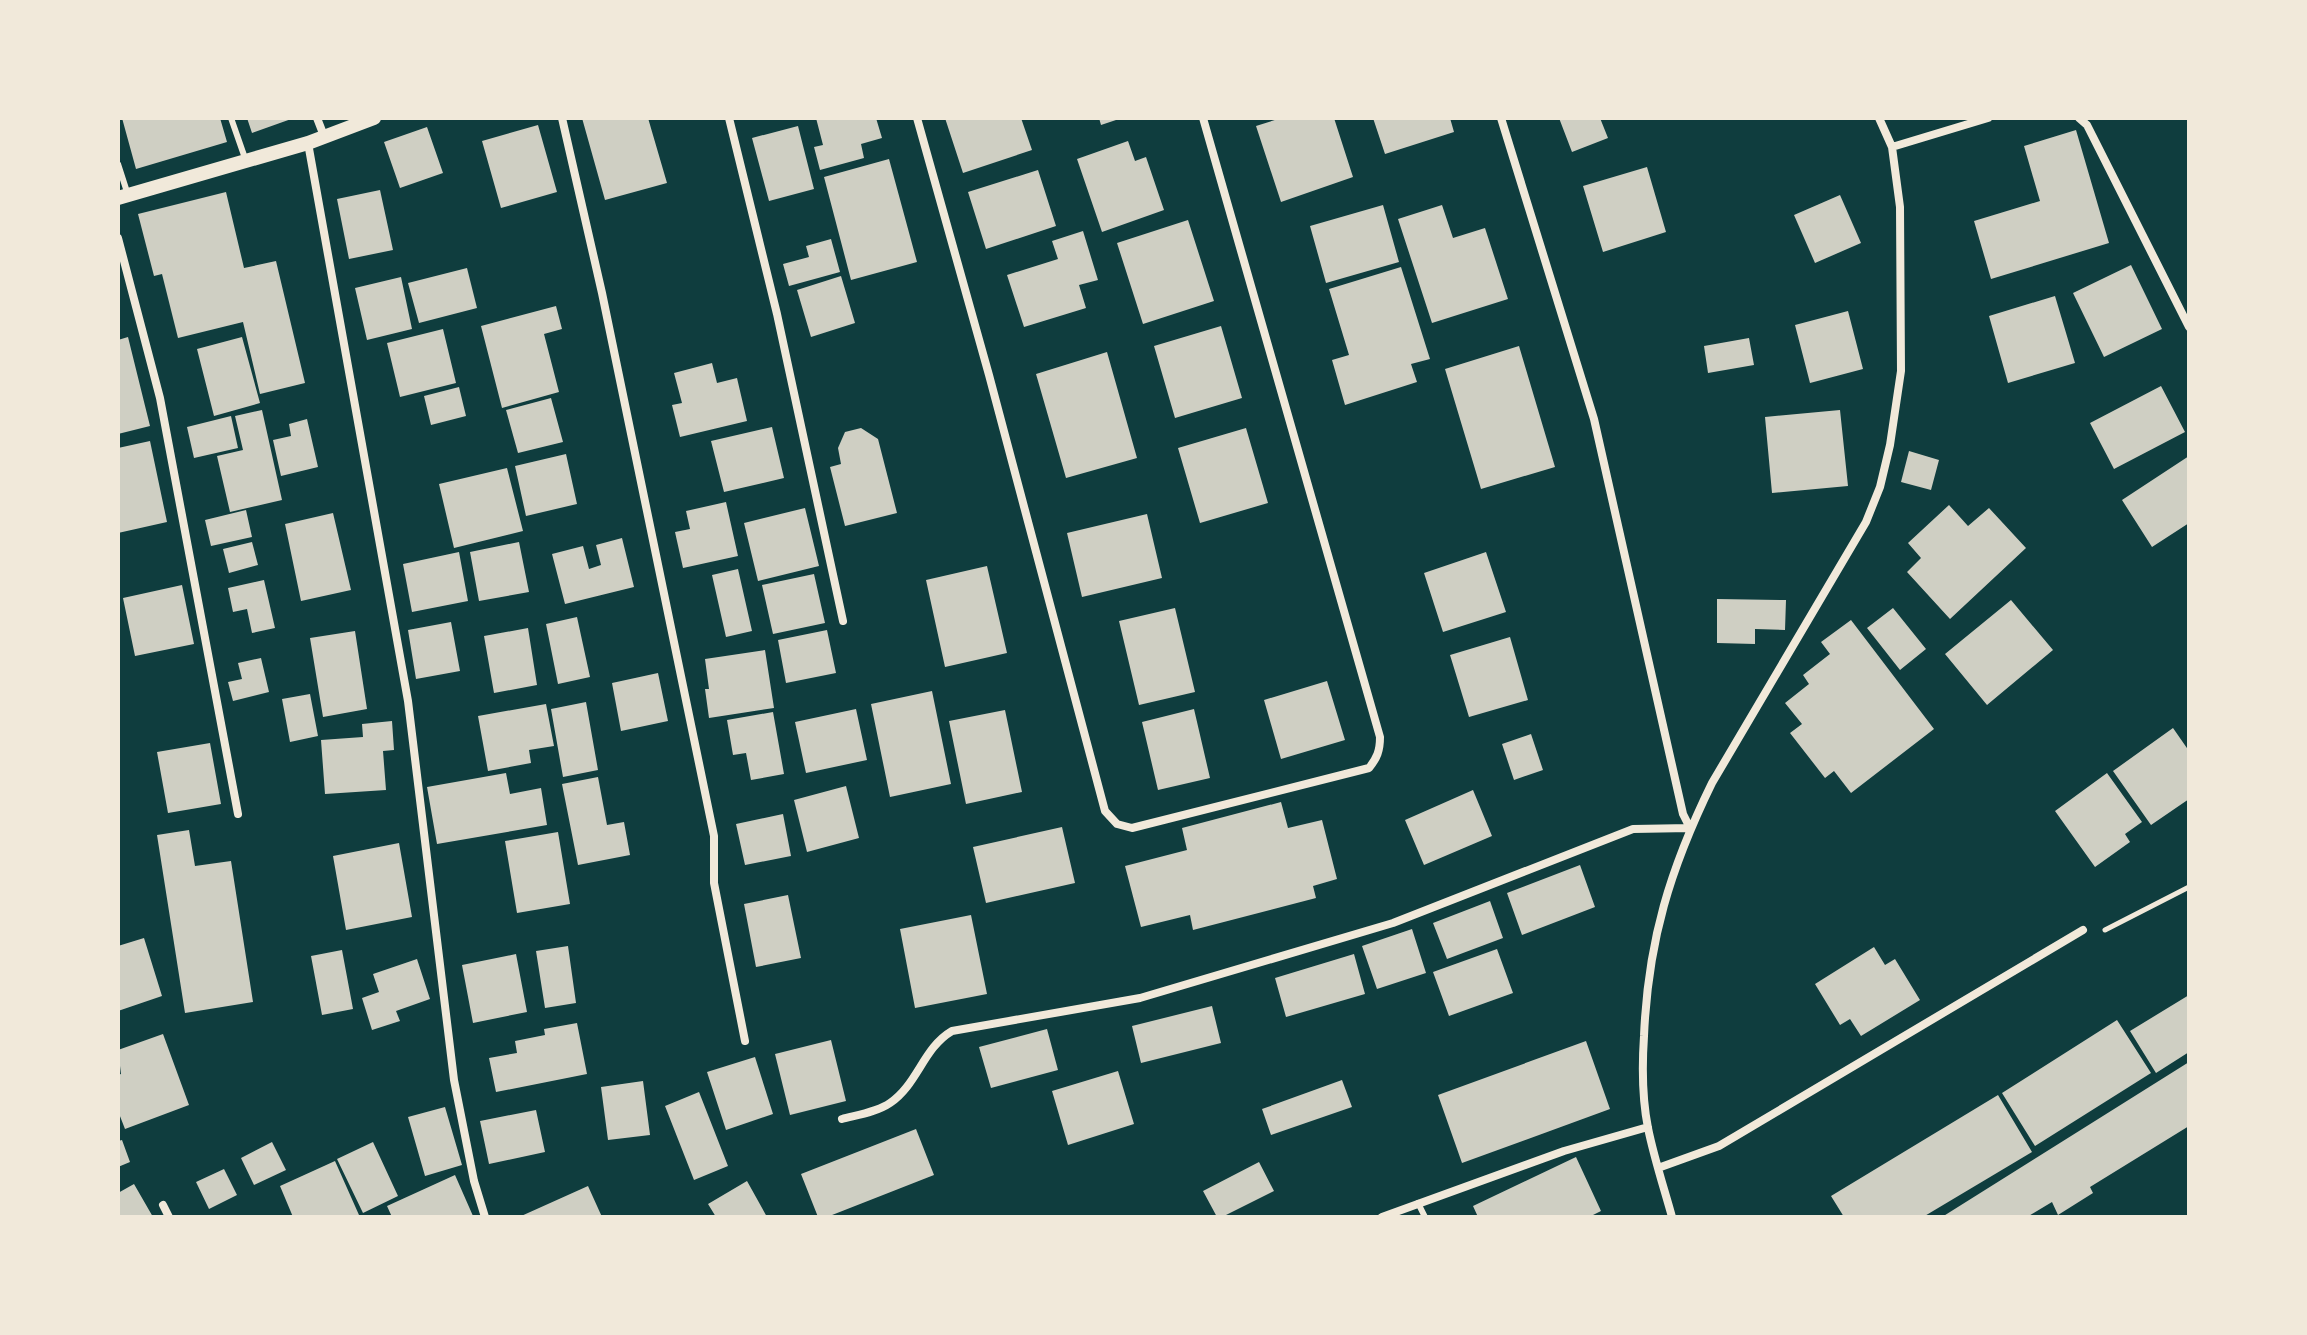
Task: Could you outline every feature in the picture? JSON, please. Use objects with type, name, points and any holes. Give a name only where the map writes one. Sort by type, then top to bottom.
[{"type":"street","points":[[317,118],[324,136]]},
{"type":"street","points":[[123,197],[308,143],[374,118]]},
{"type":"street","points":[[562,118],[602,293],[714,836],[714,883],[745,1041]]},
{"type":"street","points":[[729,118],[777,314],[843,621]]},
{"type":"street","points":[[917,118],[1105,811],[1117,824],[1132,828],[1369,768],[1378,756],[1380,737],[1203,118]]},
{"type":"street","points":[[1501,118],[1594,419],[1683,814],[1690,828]]},
{"type":"street","points":[[1672,1217],[1648,1127],[1643,1062],[1652,949],[1665,898],[1690,828],[1712,783],[1866,522],[1880,487],[1890,445],[1901,371],[1900,207],[1892,147],[1879,118]]},
{"type":"street","points":[[1892,147],[1988,118]]},
{"type":"street","points":[[2079,118],[2087,125],[2189,327]]},
{"type":"street","points":[[308,143],[408,701],[454,1080],[474,1181],[485,1217]]},
{"type":"street","points":[[118,238],[160,398],[238,814]]},
{"type":"street","points":[[842,1119],[891,1102],[913,1079],[938,1040],[952,1031],[1140,998],[1393,923],[1633,829],[1690,828]]},
{"type":"street","points":[[1658,1168],[1719,1146],[2083,930]]},
{"type":"street","points":[[1382,1217],[1564,1151],[1648,1127]]},
{"type":"street","points":[[163,1205],[169,1217]]},
{"type":"lane","points":[[231,118],[246,161]]},
{"type":"lane","points":[[118,164],[123,197]]},
{"type":"lane","points":[[1418,1203],[1425,1217]]},
{"type":"path","points":[[2083,930],[2090,940],[2189,887]]},
{"type":"building","points":[[122,118],[220,118],[227,142],[136,169]]},
{"type":"building","points":[[247,118],[294,118],[252,133]]},
{"type":"building","points":[[582,118],[648,118],[667,183],[605,200]]},
{"type":"building","points":[[816,118],[876,118],[882,138],[861,144],[864,158],[820,170],[814,147],[823,145]]},
{"type":"building","points":[[945,118],[1021,118],[1032,150],[963,173]]},
{"type":"building","points":[[1099,118],[1119,118],[1119,119],[1101,125]]},
{"type":"building","points":[[1281,118],[1334,118],[1353,177],[1281,202],[1256,126]]},
{"type":"building","points":[[1373,118],[1450,118],[1454,132],[1385,154]]},
{"type":"building","points":[[1559,118],[1600,118],[1608,138],[1572,152]]},
{"type":"building","points":[[538,125],[557,192],[501,208],[482,141]]},
{"type":"building","points":[[798,126],[814,189],[769,201],[752,138]]},
{"type":"building","points":[[427,127],[443,173],[400,188],[384,142]]},
{"type":"building","points":[[2076,130],[2109,243],[1991,279],[1974,221],[2040,201],[2024,146]]},
{"type":"building","points":[[1128,141],[1135,161],[1146,157],[1164,210],[1102,232],[1077,159]]},
{"type":"building","points":[[889,159],[917,262],[851,280],[824,177]]},
{"type":"building","points":[[1647,167],[1666,232],[1603,252],[1583,186]]},
{"type":"building","points":[[1038,170],[1056,226],[986,249],[968,192]]},
{"type":"building","points":[[380,190],[393,250],[349,259],[337,199]]},
{"type":"building","points":[[226,192],[244,268],[276,261],[305,383],[260,394],[243,322],[178,338],[162,274],[154,276],[138,214]]},
{"type":"building","points":[[1840,195],[1861,243],[1815,263],[1794,215]]},
{"type":"building","points":[[1383,205],[1399,262],[1326,283],[1310,226]]},
{"type":"building","points":[[1442,205],[1453,238],[1485,228],[1508,299],[1432,323],[1398,219]]},
{"type":"building","points":[[1188,220],[1214,301],[1143,324],[1117,243]]},
{"type":"building","points":[[1083,231],[1098,280],[1079,285],[1086,308],[1024,327],[1007,275],[1058,259],[1052,241]]},
{"type":"building","points":[[831,239],[840,272],[789,286],[783,264],[809,257],[806,246]]},
{"type":"building","points":[[2131,265],[2162,329],[2104,357],[2073,293]]},
{"type":"building","points":[[1401,267],[1430,359],[1411,364],[1417,382],[1345,405],[1332,360],[1349,355],[1329,289]]},
{"type":"building","points":[[467,268],[477,308],[419,323],[408,283]]},
{"type":"building","points":[[841,276],[855,323],[811,337],[797,290]]},
{"type":"building","points":[[401,277],[412,329],[367,340],[355,288]]},
{"type":"building","points":[[2055,296],[2075,363],[2008,383],[1989,316]]},
{"type":"building","points":[[556,306],[562,329],[544,334],[559,392],[502,408],[481,326]]},
{"type":"building","points":[[1848,311],[1863,369],[1810,383],[1795,325]]},
{"type":"building","points":[[1221,326],[1242,398],[1175,418],[1154,346]]},
{"type":"building","points":[[443,329],[456,383],[400,397],[387,343]]},
{"type":"building","points":[[128,337],[150,426],[118,434],[118,340]]},
{"type":"building","points":[[242,337],[260,403],[214,416],[197,349]]},
{"type":"building","points":[[1749,338],[1754,365],[1708,373],[1704,346]]},
{"type":"building","points":[[1519,346],[1555,467],[1481,489],[1445,369]]},
{"type":"building","points":[[1107,352],[1137,458],[1066,478],[1036,374]]},
{"type":"building","points":[[712,363],[717,383],[737,378],[747,421],[680,437],[672,405],[682,403],[674,373]]},
{"type":"building","points":[[2161,386],[2185,432],[2114,469],[2090,423]]},
{"type":"building","points":[[459,387],[466,416],[431,425],[424,396]]},
{"type":"building","points":[[551,398],[563,442],[518,453],[506,410]]},
{"type":"building","points":[[262,410],[282,500],[230,512],[217,456],[243,450],[235,416]]},
{"type":"building","points":[[1840,410],[1848,486],[1772,493],[1765,417]]},
{"type":"building","points":[[231,416],[238,448],[194,458],[187,427]]},
{"type":"building","points":[[307,419],[318,467],[281,476],[273,440],[291,436],[289,424]]},
{"type":"building","points":[[772,427],[784,478],[724,492],[711,441]]},
{"type":"building","points":[[861,428],[878,439],[897,513],[845,526],[830,467],[841,464],[838,448],[845,432]]},
{"type":"building","points":[[1246,428],[1268,503],[1200,523],[1178,448]]},
{"type":"building","points":[[150,441],[167,522],[118,533],[118,448]]},
{"type":"building","points":[[1909,451],[1939,460],[1931,490],[1901,482]]},
{"type":"building","points":[[566,454],[577,504],[526,516],[515,466]]},
{"type":"building","points":[[2189,456],[2189,523],[2152,547],[2122,500]]},
{"type":"building","points":[[507,468],[523,531],[454,548],[439,484]]},
{"type":"building","points":[[726,502],[738,556],[683,568],[675,532],[690,529],[686,511]]},
{"type":"building","points":[[1949,505],[1968,526],[1989,508],[2026,548],[1950,619],[1907,572],[1921,558],[1908,543]]},
{"type":"building","points":[[805,508],[819,566],[758,581],[744,523]]},
{"type":"building","points":[[246,510],[252,537],[211,546],[205,520]]},
{"type":"building","points":[[333,513],[351,590],[301,601],[285,524]]},
{"type":"building","points":[[1147,514],[1162,578],[1082,597],[1067,533]]},
{"type":"building","points":[[622,538],[634,587],[565,604],[552,554],[583,546],[589,569],[601,565],[596,545]]},
{"type":"building","points":[[252,542],[258,565],[229,573],[223,549]]},
{"type":"building","points":[[519,542],[529,592],[479,601],[470,552]]},
{"type":"building","points":[[459,552],[468,601],[412,612],[403,564]]},
{"type":"building","points":[[1486,552],[1506,612],[1443,632],[1424,573]]},
{"type":"building","points":[[987,566],[1007,653],[945,667],[926,580]]},
{"type":"building","points":[[738,569],[752,631],[726,637],[712,575]]},
{"type":"building","points":[[814,574],[825,623],[773,634],[762,585]]},
{"type":"building","points":[[264,580],[275,628],[252,633],[247,609],[233,612],[228,588]]},
{"type":"building","points":[[182,585],[194,644],[135,656],[123,598]]},
{"type":"building","points":[[1717,599],[1786,600],[1785,630],[1755,629],[1755,644],[1717,643]]},
{"type":"building","points":[[2011,600],[2053,650],[1987,705],[1945,654]]},
{"type":"building","points":[[1175,608],[1195,692],[1139,705],[1119,621]]},
{"type":"building","points":[[1893,608],[1926,649],[1900,670],[1867,628]]},
{"type":"building","points":[[577,617],[590,677],[558,684],[546,624]]},
{"type":"building","points":[[1851,620],[1934,729],[1851,793],[1834,771],[1825,778],[1790,733],[1802,724],[1785,703],[1809,684],[1803,675],[1830,654],[1821,642]]},
{"type":"building","points":[[451,622],[460,671],[416,679],[408,630]]},
{"type":"building","points":[[528,628],[537,685],[494,693],[484,636]]},
{"type":"building","points":[[827,630],[836,673],[786,683],[778,640]]},
{"type":"building","points":[[355,631],[367,709],[323,717],[310,638]]},
{"type":"building","points":[[1510,637],[1528,700],[1469,717],[1450,655]]},
{"type":"building","points":[[765,650],[774,708],[709,718],[705,659]]},
{"type":"building","points":[[261,658],[269,692],[233,701],[228,682],[242,679],[238,663]]},
{"type":"building","points":[[658,673],[668,721],[621,731],[612,683]]},
{"type":"building","points":[[1327,681],[1345,740],[1281,759],[1264,700]]},
{"type":"building","points":[[932,691],[951,784],[890,797],[871,704]]},
{"type":"building","points":[[310,694],[318,736],[290,742],[282,699]]},
{"type":"building","points":[[586,702],[598,770],[563,777],[551,709]]},
{"type":"building","points":[[546,704],[554,746],[529,750],[531,763],[488,771],[478,716]]},
{"type":"building","points":[[856,709],[867,760],[806,773],[795,722]]},
{"type":"building","points":[[1194,709],[1210,778],[1158,790],[1142,722]]},
{"type":"building","points":[[1005,710],[1022,792],[966,804],[949,721]]},
{"type":"building","points":[[773,712],[784,774],[751,780],[746,753],[733,755],[727,720]]},
{"type":"building","points":[[392,721],[394,750],[383,751],[386,790],[325,794],[321,740],[363,737],[362,724]]},
{"type":"building","points":[[2173,728],[2189,751],[2189,799],[2151,825],[2113,771]]},
{"type":"building","points":[[1531,734],[1543,770],[1514,780],[1502,744]]},
{"type":"building","points":[[210,743],[221,804],[168,813],[157,752]]},
{"type":"building","points":[[506,773],[510,794],[541,788],[547,825],[437,844],[427,787]]},
{"type":"building","points":[[2107,773],[2142,822],[2125,834],[2130,842],[2095,867],[2055,811]]},
{"type":"building","points":[[598,777],[607,825],[624,822],[630,855],[578,865],[562,784]]},
{"type":"building","points":[[846,786],[859,838],[807,852],[794,800]]},
{"type":"building","points":[[1473,790],[1492,836],[1424,865],[1405,820]]},
{"type":"building","points":[[1281,802],[1288,828],[1322,820],[1337,879],[1313,886],[1316,898],[1193,930],[1190,915],[1141,927],[1125,866],[1187,850],[1182,828]]},
{"type":"building","points":[[783,814],[791,856],[745,865],[736,824]]},
{"type":"building","points":[[1062,827],[1075,883],[986,903],[973,847]]},
{"type":"building","points":[[189,830],[195,866],[231,861],[253,1002],[185,1013],[157,835]]},
{"type":"building","points":[[558,832],[570,904],[517,913],[505,841]]},
{"type":"building","points":[[399,843],[412,917],[346,930],[333,856]]},
{"type":"building","points":[[1580,865],[1595,907],[1522,935],[1507,893]]},
{"type":"building","points":[[788,895],[801,958],[756,967],[744,904]]},
{"type":"building","points":[[1490,901],[1503,938],[1447,959],[1433,923]]},
{"type":"building","points":[[971,915],[987,994],[915,1008],[900,929]]},
{"type":"building","points":[[1412,929],[1426,973],[1377,989],[1362,946]]},
{"type":"building","points":[[144,938],[162,996],[118,1011],[118,946]]},
{"type":"building","points":[[568,946],[576,1003],[545,1008],[536,951]]},
{"type":"building","points":[[1874,947],[1885,965],[1895,959],[1920,1000],[1861,1036],[1850,1019],[1840,1025],[1815,984]]},
{"type":"building","points":[[1497,949],[1513,993],[1449,1016],[1433,972]]},
{"type":"building","points":[[342,950],[353,1009],[322,1015],[311,956]]},
{"type":"building","points":[[516,954],[527,1012],[473,1023],[462,965]]},
{"type":"building","points":[[1354,954],[1365,994],[1286,1017],[1275,978]]},
{"type":"building","points":[[417,959],[430,999],[396,1011],[400,1021],[372,1030],[362,998],[379,992],[373,974]]},
{"type":"building","points":[[2189,995],[2189,1052],[2156,1073],[2130,1031]]},
{"type":"building","points":[[1212,1006],[1221,1043],[1141,1063],[1132,1026]]},
{"type":"building","points":[[2117,1020],[2151,1073],[2035,1146],[2002,1093]]},
{"type":"building","points":[[577,1023],[587,1074],[496,1092],[489,1058],[517,1053],[515,1041],[545,1035],[544,1029]]},
{"type":"building","points":[[1047,1029],[1058,1070],[991,1088],[979,1047]]},
{"type":"building","points":[[163,1034],[189,1105],[125,1129],[118,1111],[118,1075],[121,1074],[118,1050]]},
{"type":"building","points":[[831,1040],[846,1101],[790,1115],[775,1054]]},
{"type":"building","points":[[1586,1041],[1610,1109],[1462,1163],[1438,1095]]},
{"type":"building","points":[[755,1057],[773,1114],[726,1130],[707,1072]]},
{"type":"building","points":[[2189,1062],[2189,1126],[2090,1187],[2093,1193],[2058,1215],[2052,1202],[2027,1217],[1942,1217]]},
{"type":"building","points":[[1118,1071],[1134,1124],[1068,1145],[1052,1091]]},
{"type":"building","points":[[1342,1080],[1352,1107],[1271,1135],[1262,1109]]},
{"type":"building","points":[[643,1081],[650,1135],[608,1140],[601,1087]]},
{"type":"building","points":[[699,1092],[728,1166],[694,1180],[665,1106]]},
{"type":"building","points":[[1998,1095],[2032,1152],[1923,1217],[1844,1217],[1831,1196]]},
{"type":"building","points":[[445,1107],[462,1165],[425,1176],[408,1117]]},
{"type":"building","points":[[536,1110],[545,1152],[489,1164],[480,1121]]},
{"type":"building","points":[[916,1129],[934,1175],[827,1217],[818,1217],[801,1174]]},
{"type":"building","points":[[122,1140],[130,1162],[118,1167],[118,1141]]},
{"type":"building","points":[[272,1142],[286,1170],[254,1185],[241,1158]]},
{"type":"building","points":[[373,1142],[398,1196],[363,1213],[337,1159]]},
{"type":"building","points":[[1576,1157],[1601,1211],[1589,1217],[1478,1217],[1473,1206]]},
{"type":"building","points":[[335,1161],[359,1215],[293,1217],[280,1186]]},
{"type":"building","points":[[1259,1162],[1274,1191],[1217,1217],[1203,1191]]},
{"type":"building","points":[[224,1169],[237,1195],[209,1209],[196,1182]]},
{"type":"building","points":[[455,1175],[473,1216],[392,1217],[387,1206]]},
{"type":"building","points":[[747,1181],[767,1217],[716,1217],[708,1204]]},
{"type":"building","points":[[134,1184],[153,1217],[118,1217],[118,1193]]},
{"type":"building","points":[[588,1186],[602,1217],[519,1217]]}]
